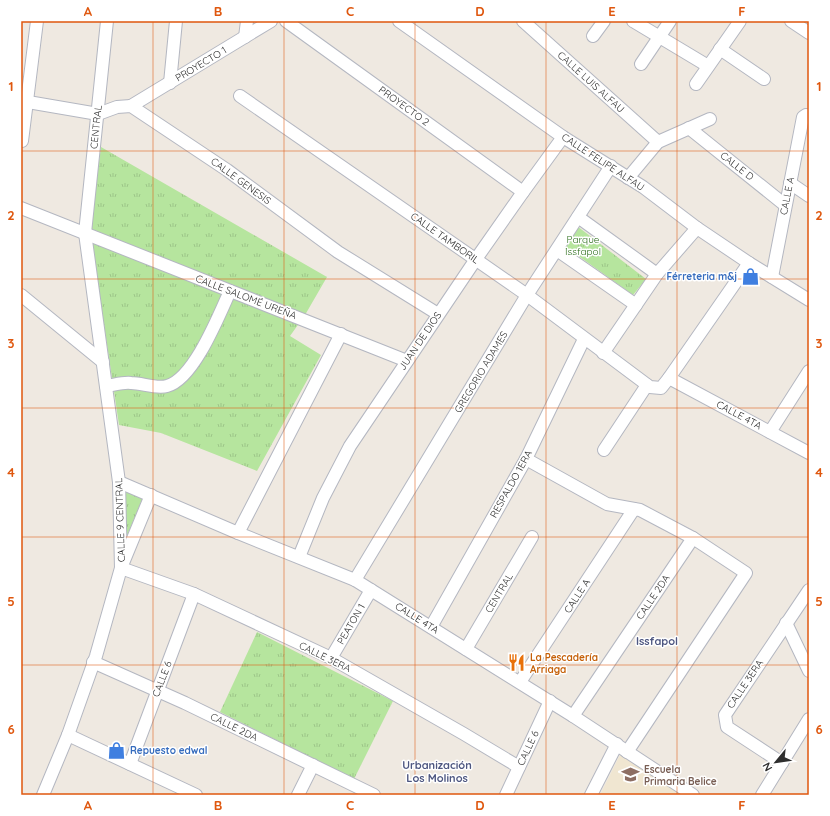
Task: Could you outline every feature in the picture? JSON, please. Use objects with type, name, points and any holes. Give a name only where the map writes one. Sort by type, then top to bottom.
[{"type":"street","points":[[22,141],[37,21]]},
{"type":"street","name":"CENTRAL","points":[[85,233],[107,21]]},
{"type":"street","points":[[170,83],[176,21]]},
{"type":"street","points":[[245,37],[247,21]]},
{"type":"street","name":"PROYECTO 1","points":[[131,106],[271,21]]},
{"type":"street","name":"PROYECTO 2","points":[[286,21],[523,192]]},
{"type":"street","name":"CALLE FELIPE ALFAU","points":[[399,21],[563,137],[611,166],[697,228],[749,263],[809,300]]},
{"type":"street","name":"CALLE LUIS ALFAU","points":[[523,21],[658,142]]},
{"type":"street","points":[[593,36],[604,21]]},
{"type":"street","points":[[633,21],[708,66]]},
{"type":"street","points":[[641,64],[670,21]]},
{"type":"street","points":[[696,84],[740,21]]},
{"type":"street","points":[[791,21],[809,33]]},
{"type":"street","points":[[720,49],[764,79]]},
{"type":"street","name":"CALLE TAMBORIL","points":[[240,96],[476,259],[647,385]]},
{"type":"street","points":[[28,102],[98,114],[117,107],[131,106]]},
{"type":"street","name":"CALLE GENESIS","points":[[131,106],[227,170],[338,252],[438,314]]},
{"type":"street","name":"CALLE A","points":[[772,277],[803,118],[807,116]]},
{"type":"street","points":[[628,178],[658,142],[710,119]]},
{"type":"street","name":"CALLE D","points":[[689,128],[786,205]]},
{"type":"street","name":"JUAN DE DIOS","points":[[299,557],[323,498],[350,446],[438,314],[563,137]]},
{"type":"street","name":"GREGORIO ADAMES","points":[[355,580],[527,296],[611,166]]},
{"type":"street","points":[[790,183],[809,196]]},
{"type":"street","name":"CALLE SALOMÉ UREÑA","points":[[21,208],[407,361]]},
{"type":"street","points":[[578,216],[657,274]]},
{"type":"street","points":[[602,353],[657,274],[697,228]]},
{"type":"street","name":"CALLE 9 CENTRAL","points":[[43,795],[68,735],[93,662],[121,568],[119,482],[85,233]]},
{"type":"street","points":[[557,250],[636,305]]},
{"type":"street","points":[[604,450],[647,385],[650,387],[661,388],[669,378],[749,263]]},
{"type":"street","points":[[106,386],[130,382],[167,386],[181,378],[194,363],[214,327],[230,291]]},
{"type":"street","points":[[21,295],[103,362]]},
{"type":"street","points":[[238,533],[340,334]]},
{"type":"street","name":"RESPALDO 1ERA","points":[[431,627],[526,459],[584,338]]},
{"type":"street","points":[[770,432],[809,371]]},
{"type":"street","name":"CALLE 4TA","points":[[669,378],[809,453]]},
{"type":"street","points":[[526,459],[607,504],[640,510],[693,538],[746,573],[627,752]]},
{"type":"street","name":"CALLE 4TA","points":[[119,482],[238,533],[355,580],[550,701],[693,795]]},
{"type":"street","points":[[121,568],[151,495]]},
{"type":"street","name":"CALLE A","points":[[520,682],[634,509]]},
{"type":"street","name":"CENTRAL","points":[[466,649],[532,537]]},
{"type":"street","name":"CALLE 2DA","points":[[573,716],[693,538]]},
{"type":"street","name":"CALLE 3ERA","points":[[121,568],[194,594],[331,658],[519,767]]},
{"type":"street","name":"PEATON 1","points":[[331,658],[371,590]]},
{"type":"street","name":"CALLE 3ERA","points":[[782,763],[728,727],[725,715],[809,590]]},
{"type":"street","name":"CALLE 6","points":[[130,764],[194,594]]},
{"type":"street","points":[[786,623],[809,671]]},
{"type":"street","name":"CALLE 2DA","points":[[93,662],[158,691],[374,795]]},
{"type":"street","name":"CALLE 6","points":[[506,795],[550,701]]},
{"type":"street","points":[[762,795],[809,719]]},
{"type":"street","points":[[68,735],[196,795]]},
{"type":"street","points":[[591,795],[617,744]]},
{"type":"street","points":[[298,795],[313,765]]},
{"type":"shaded area","name":"Escuela Primaria Belice","points":[[620,755],[684,795],[600,795]]},
{"type":"green space","points":[[101,147],[327,277],[305,315],[290,336],[321,355],[257,471],[161,433],[119,425],[90,231]]},
{"type":"green space","name":"Parque Issfapol","points":[[577,226],[646,279],[633,295],[566,247]]},
{"type":"green space","points":[[123,487],[144,495],[124,543]]},
{"type":"green space","points":[[257,632],[393,701],[354,779],[220,712]]},
{"type":"place","name":"Férreteria m&j","points":[[750,276]]},
{"type":"place","name":"La Pescadería Arriaga","points":[[517,663]]},
{"type":"place","name":"Repuesto edwal","points":[[117,750]]},
{"type":"place","name":"Escuela Primaria Belice","points":[[631,775]]},
{"type":"district","name":"Issfapol","points":[[657,641]]},
{"type":"district","name":"Urbanización Los Molinos","points":[[437,771]]}]
